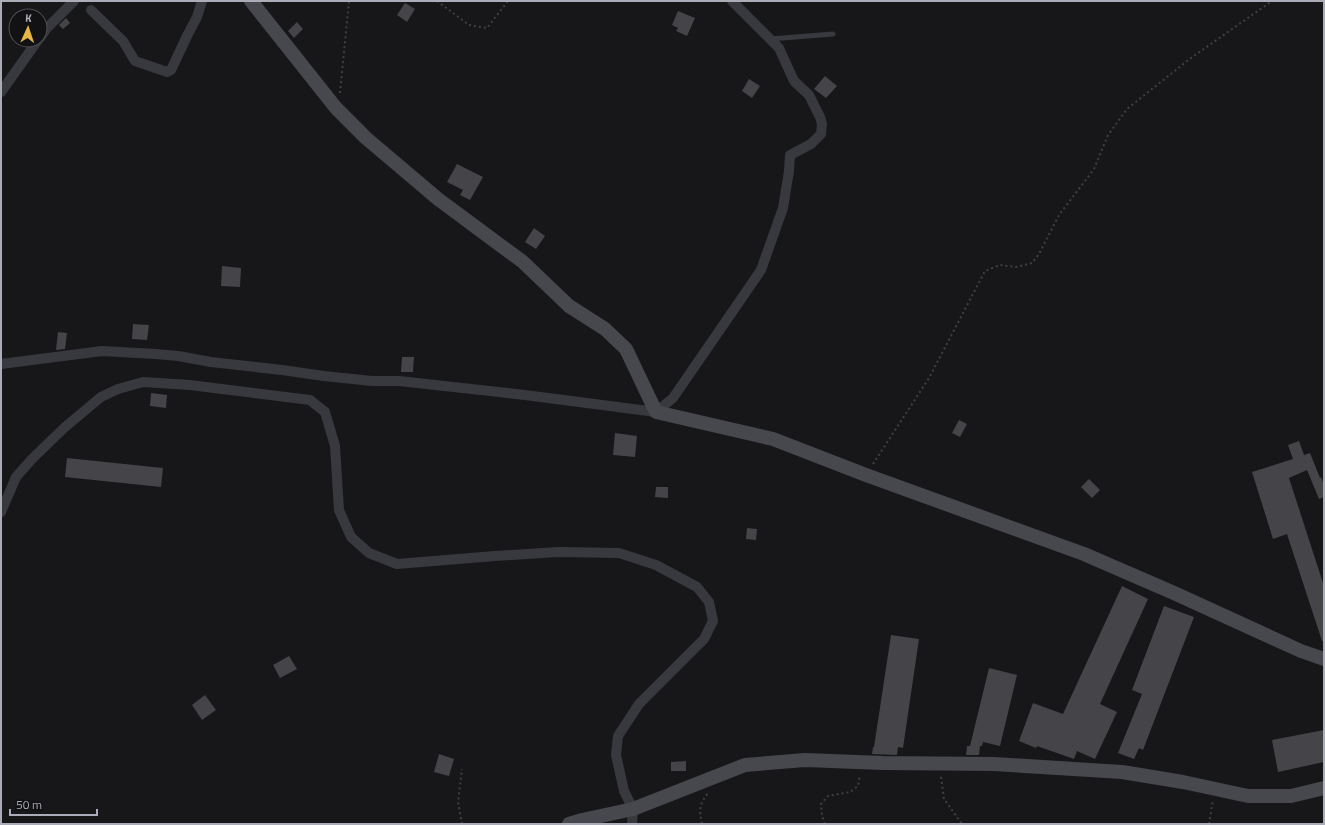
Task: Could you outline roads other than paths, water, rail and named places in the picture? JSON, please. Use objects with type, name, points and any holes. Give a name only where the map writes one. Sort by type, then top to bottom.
[{"type":"main road","points":[[251,1],[339,110],[366,138],[438,199],[523,262],[569,306],[605,329],[626,349],[656,412],[773,439],[866,475],[1084,554],[1301,651],[1324,659]]},
{"type":"main road","points":[[569,824],[633,809],[745,765],[805,760],[994,764],[1122,772],[1183,782],[1248,796],[1291,796],[1324,788]]},
{"type":"street","points":[[48,27],[74,1]]},
{"type":"street","points":[[90,10],[123,41],[135,60],[166,72],[171,70],[197,17],[202,1]]},
{"type":"street","points":[[1,364],[102,351],[144,353],[178,356],[211,362],[324,376],[422,384],[525,395],[656,412],[672,398],[761,270],[783,208],[790,155],[811,144],[821,134],[822,124],[809,95],[794,81],[779,48],[732,1]]},
{"type":"street","points":[[1,92],[32,48]]},
{"type":"street","points":[[1,512],[16,477],[64,428],[101,397],[118,388],[143,382],[190,385],[310,400],[325,412],[335,446],[339,510],[351,537],[369,553],[398,564],[550,553],[619,553],[663,568],[697,587],[709,602],[713,621],[704,639],[638,704],[618,736],[616,755],[624,791],[633,809],[632,824]]},
{"type":"lane","points":[[770,39],[833,34]]}]
